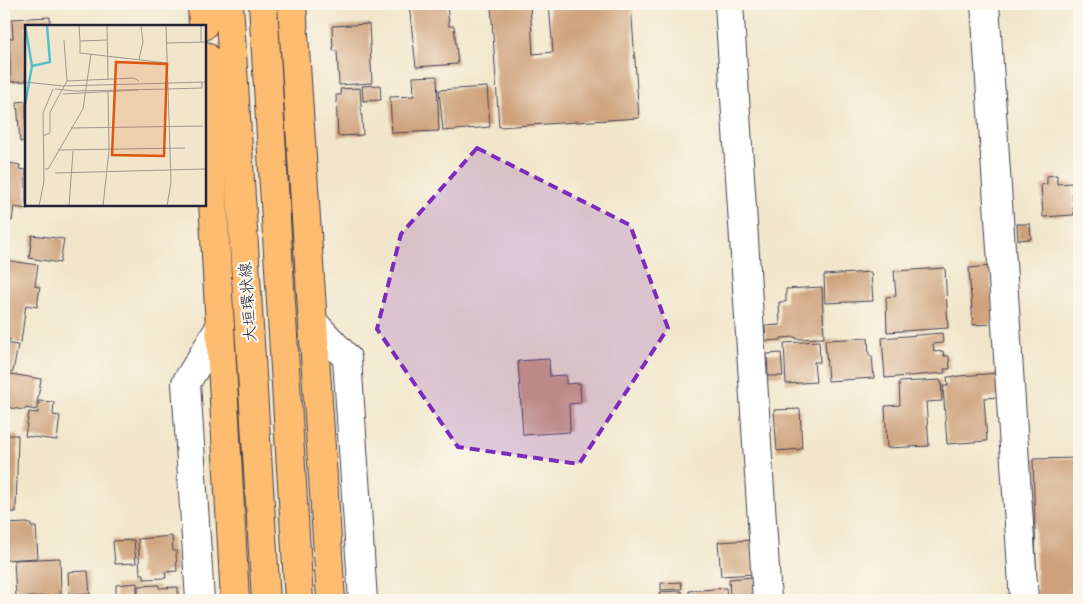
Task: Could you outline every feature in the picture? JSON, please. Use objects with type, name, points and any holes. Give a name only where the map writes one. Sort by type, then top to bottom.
[{"type":"main road","points":[[202,4],[203,25]]},
{"type":"main road","name":"大垣環状線","points":[[228,4],[266,600]]},
{"type":"main road","name":"大垣環状線","points":[[263,4],[300,600]]},
{"type":"main road","points":[[292,4],[332,600]]},
{"type":"main road","points":[[206,74],[235,600]]},
{"type":"street","points":[[729,4],[767,600]]},
{"type":"street","points":[[986,4],[1024,600]]},
{"type":"street","points":[[313,322],[347,358],[364,600]]},
{"type":"street","points":[[200,600],[186,382],[220,327]]},
{"type":"highlighted area","points":[[477,148],[630,225],[668,328],[579,464],[458,447],[377,329],[401,234]]},
{"type":"building","points":[[409,4],[447,4],[449,26],[454,26],[458,64],[416,67]]},
{"type":"building","points":[[491,4],[530,4],[533,54],[553,52],[549,4],[631,4],[639,118],[499,127]]},
{"type":"building","points":[[50,17],[50,25],[25,25],[25,81],[11,82],[9,38],[13,38],[12,19]]},
{"type":"building","points":[[369,24],[372,83],[339,85],[337,51],[333,51],[332,26]]},
{"type":"building","points":[[437,76],[439,131],[392,133],[390,97],[414,96],[413,77]]},
{"type":"building","points":[[380,85],[381,100],[363,101],[362,86]]},
{"type":"building","points":[[487,87],[490,127],[443,131],[439,90]]},
{"type":"building","points":[[360,88],[363,135],[338,136],[336,95],[341,95],[340,89]]},
{"type":"building","points":[[25,101],[25,141],[20,142],[17,102]]},
{"type":"building","points":[[4,162],[20,165],[19,169],[25,170],[25,206],[28,206],[27,209],[14,207],[12,221],[4,219]]},
{"type":"building","points":[[1057,175],[1057,184],[1072,183],[1074,215],[1043,217],[1041,185],[1047,184],[1047,176]]},
{"type":"building","points":[[1017,224],[1030,224],[1031,239],[1018,240]]},
{"type":"building","points":[[32,235],[64,239],[60,263],[29,258]]},
{"type":"building","points":[[4,260],[38,265],[35,286],[40,287],[37,307],[26,305],[21,342],[4,339]]},
{"type":"building","points":[[990,266],[994,324],[973,325],[969,268]]},
{"type":"building","points":[[945,268],[948,328],[887,332],[886,297],[896,296],[894,271]]},
{"type":"building","points":[[871,272],[873,301],[825,303],[824,275]]},
{"type":"building","points":[[822,287],[824,338],[796,339],[796,337],[766,341],[765,326],[780,325],[779,302],[786,302],[786,289]]},
{"type":"building","points":[[942,333],[943,343],[933,344],[934,352],[943,351],[944,356],[949,356],[950,369],[944,369],[945,373],[885,378],[882,338]]},
{"type":"building","points":[[868,338],[869,356],[872,356],[874,378],[828,381],[825,340]]},
{"type":"building","points":[[819,341],[820,362],[814,362],[816,382],[786,384],[784,343]]},
{"type":"building","points":[[4,343],[18,345],[13,372],[4,371]]},
{"type":"building","points":[[781,353],[783,376],[768,376],[767,354]]},
{"type":"building","points":[[549,359],[550,376],[566,375],[566,384],[580,383],[581,403],[569,404],[570,432],[523,435],[518,361]]},
{"type":"building","points":[[4,373],[41,379],[36,410],[4,407]]},
{"type":"building","points":[[998,373],[1000,397],[984,398],[987,441],[947,444],[943,386],[948,386],[947,377]]},
{"type":"building","points":[[941,380],[942,401],[926,402],[929,446],[887,448],[885,406],[900,405],[899,382]]},
{"type":"building","points":[[39,401],[54,402],[53,415],[60,416],[57,440],[25,436],[29,412],[38,413]]},
{"type":"building","points":[[800,409],[802,449],[777,451],[774,410]]},
{"type":"building","points":[[4,435],[18,435],[16,512],[4,512]]},
{"type":"building","points":[[1079,458],[1079,600],[1037,600],[1033,459]]},
{"type":"building","points":[[4,524],[31,524],[31,527],[36,527],[38,558],[4,560]]},
{"type":"building","points":[[172,536],[173,551],[176,551],[177,571],[165,572],[166,578],[144,579],[144,574],[140,574],[138,539]]},
{"type":"building","points":[[134,540],[136,563],[115,564],[113,541]]},
{"type":"building","points":[[753,540],[755,574],[721,576],[718,542]]},
{"type":"building","points":[[60,558],[61,595],[16,598],[14,560]]},
{"type":"building","points":[[88,571],[90,594],[69,595],[68,572]]},
{"type":"building","points":[[754,577],[755,595],[730,597],[729,579]]},
{"type":"building","points":[[681,582],[682,589],[661,590],[661,583]]},
{"type":"building","points":[[137,583],[137,596],[116,597],[116,585]]},
{"type":"building","points":[[159,585],[159,588],[178,587],[178,600],[138,600],[138,586]]},
{"type":"building","points":[[726,588],[727,600],[660,600],[659,592],[682,591],[682,599],[689,598],[689,591]]}]
